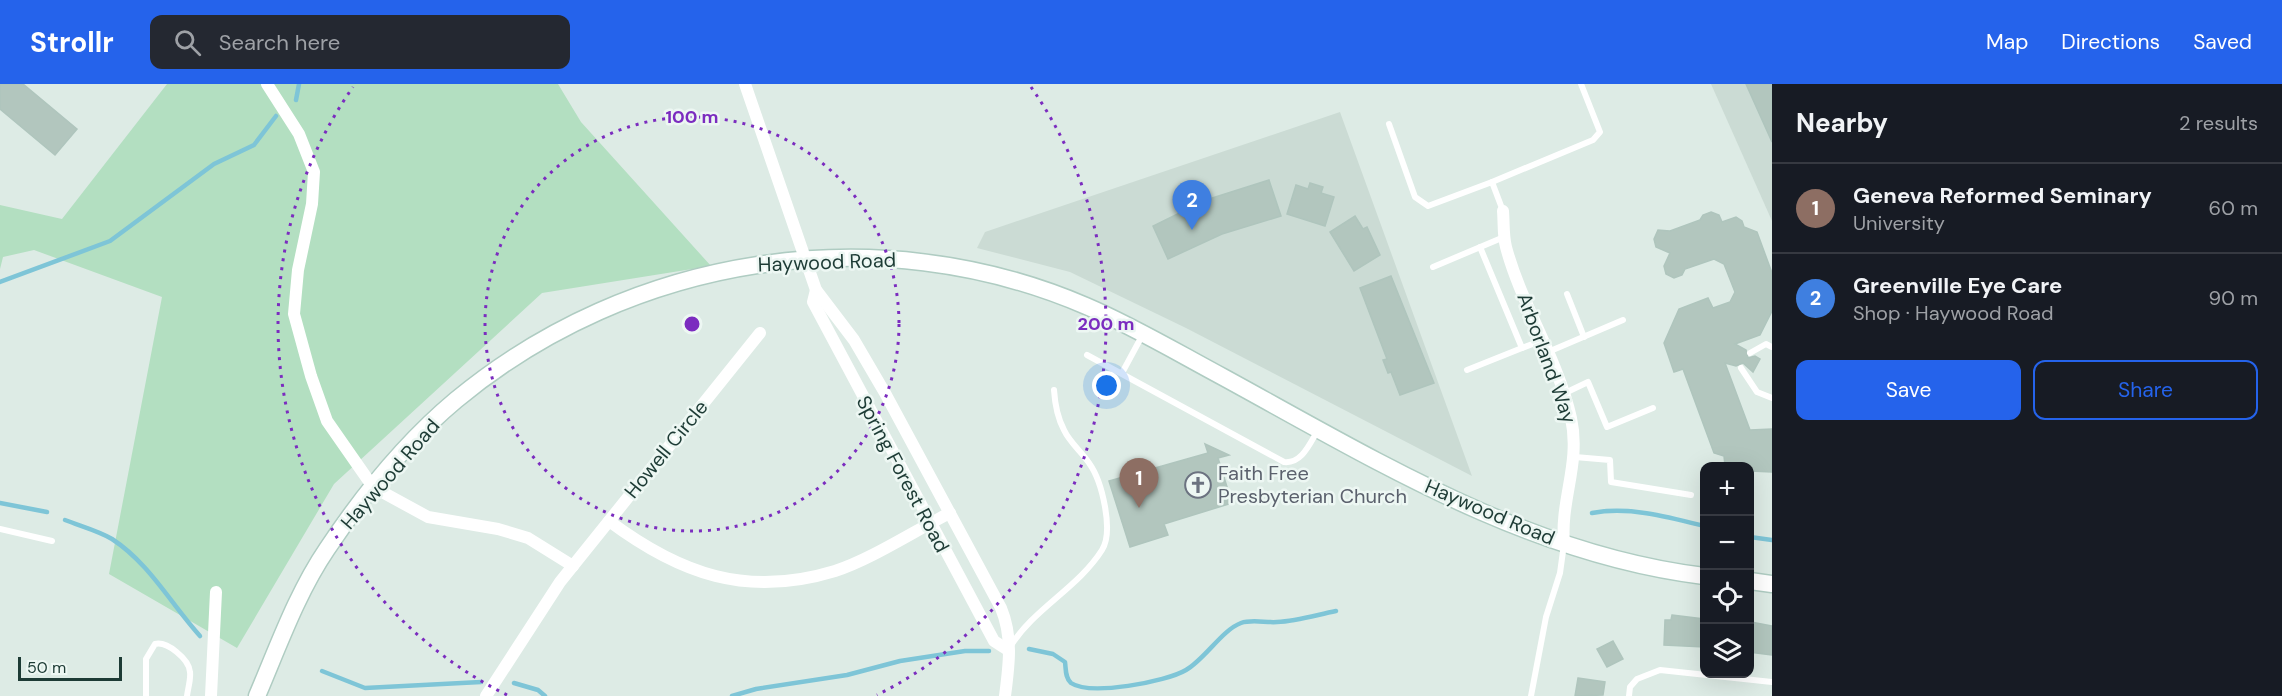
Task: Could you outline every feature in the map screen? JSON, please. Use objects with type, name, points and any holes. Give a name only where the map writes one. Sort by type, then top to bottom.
[{"type":"main road","name":"Haywood Road","points":[[257,696],[316,568],[373,487],[434,420],[457,400],[529,347],[577,320],[631,298],[709,273],[759,262],[867,256],[904,259],[979,272],[1035,286],[1086,306],[1143,334],[1319,429],[1482,512],[1564,544],[1675,572],[1700,575]]},
{"type":"main road","points":[[1754,582],[1772,584]]},
{"type":"street","points":[[267,84],[299,134],[314,172],[312,204],[294,298],[297,324],[327,421],[373,487],[428,517],[498,529],[528,538],[573,566]]},
{"type":"street","points":[[745,84],[807,260]]},
{"type":"street","name":"Arborland Way","points":[[1503,211],[1506,247],[1564,394],[1574,430],[1575,457],[1562,523],[1564,544]]},
{"type":"street","name":"Spring Forest Road","points":[[807,260],[816,290],[854,340],[1001,608],[1009,627],[1010,659],[1005,696]]},
{"type":"street","name":"Spring Forest Road","points":[[816,290],[813,302],[929,523],[994,640],[1008,650]]},
{"type":"street","name":"Howell Circle","points":[[486,696],[573,566],[760,333]]},
{"type":"street","points":[[609,521],[639,544],[678,565],[722,577],[764,582],[805,578],[837,570],[950,513]]},
{"type":"street","points":[[211,696],[216,592]]},
{"type":"lane","points":[[1389,124],[1415,196],[1428,206],[1593,140],[1600,132],[1581,84]]},
{"type":"lane","points":[[1492,182],[1503,211]]},
{"type":"lane","points":[[1433,267],[1505,237]]},
{"type":"lane","points":[[1480,247],[1522,348]]},
{"type":"lane","points":[[1567,294],[1584,337]]},
{"type":"lane","points":[[1467,370],[1522,348],[1545,346],[1584,337],[1623,320]]},
{"type":"lane","points":[[1122,373],[1143,334]]},
{"type":"lane","points":[[1750,353],[1766,344],[1772,347]]},
{"type":"lane","points":[[1087,355],[1284,462],[1293,461],[1302,455],[1319,429]]},
{"type":"lane","points":[[1742,368],[1757,392],[1772,398]]},
{"type":"lane","points":[[1564,394],[1588,382],[1607,427],[1653,408]]},
{"type":"lane","points":[[1008,650],[1023,629],[1082,576],[1108,538],[1106,511],[1091,465],[1064,431],[1056,410],[1054,390]]},
{"type":"lane","points":[[1575,457],[1610,460],[1611,482],[1690,495]]},
{"type":"lane","points":[[0,529],[52,541]]},
{"type":"lane","points":[[1531,696],[1546,617],[1560,573],[1564,544]]},
{"type":"lane","points":[[146,696],[146,659],[154,644],[160,643],[169,646],[187,663],[190,670],[187,696]]},
{"type":"lane","points":[[1629,696],[1630,687],[1637,679],[1660,670],[1772,682]]},
{"type":"shaded area","points":[[1711,84],[1772,84],[1772,221]]},
{"type":"shaded area","points":[[1340,112],[1472,476],[1186,328],[1070,272],[977,248],[985,232]]},
{"type":"green space","points":[[167,84],[558,84],[581,122],[711,266],[542,293],[334,484],[237,648],[109,574],[162,297],[34,250],[3,257],[0,269],[0,205],[62,219]]},
{"type":"building","points":[[0,84],[23,84],[77,129],[55,155],[0,109]]},
{"type":"building","points":[[1746,84],[1772,84],[1772,142]]},
{"type":"building","points":[[1269,180],[1281,216],[1222,234],[1168,259],[1153,226],[1206,200]]},
{"type":"building","points":[[1310,183],[1323,187],[1321,193],[1334,197],[1325,226],[1287,214],[1296,185],[1308,189]]},
{"type":"building","points":[[1711,212],[1719,215],[1722,222],[1736,217],[1742,221],[1744,227],[1757,232],[1772,273],[1772,311],[1760,335],[1735,344],[1746,350],[1748,358],[1755,356],[1760,359],[1753,372],[1743,363],[1736,366],[1725,363],[1750,430],[1772,429],[1772,472],[1754,471],[1754,462],[1725,462],[1724,456],[1714,453],[1683,369],[1674,372],[1664,343],[1679,309],[1708,298],[1713,308],[1730,302],[1735,292],[1724,264],[1714,259],[1685,269],[1682,275],[1674,278],[1666,274],[1664,266],[1670,253],[1656,247],[1654,239],[1658,230],[1670,231],[1700,220],[1703,215]]},
{"type":"building","points":[[1355,216],[1363,229],[1367,227],[1380,255],[1354,271],[1330,232]]},
{"type":"building","points":[[1391,276],[1434,383],[1400,395],[1391,372],[1388,373],[1383,360],[1387,359],[1360,288]]},
{"type":"building","points":[[1205,444],[1229,455],[1218,458],[1232,503],[1164,524],[1168,535],[1130,547],[1109,481],[1208,453]]},
{"type":"building","points":[[1672,615],[1700,618],[1700,647],[1664,645],[1665,620],[1671,620]]},
{"type":"building","points":[[1754,623],[1772,626],[1772,655],[1754,653]]},
{"type":"building","points":[[1613,641],[1623,659],[1607,667],[1597,649]]},
{"type":"building","points":[[1578,678],[1605,682],[1603,695],[1575,696]]},
{"type":"waterway","points":[[296,100],[299,84]]},
{"type":"waterway","points":[[0,282],[110,241],[214,164],[254,145],[276,116]]},
{"type":"waterway","points":[[0,503],[47,512]]},
{"type":"waterway","points":[[1592,513],[1634,512],[1700,525]]},
{"type":"waterway","points":[[65,520],[107,536],[125,549],[148,572],[200,636]]},
{"type":"waterway","points":[[1754,538],[1772,540]]},
{"type":"waterway","points":[[1029,649],[1053,654],[1065,662],[1069,681],[1081,687],[1128,686],[1162,679],[1186,670],[1227,632],[1241,623],[1284,621],[1336,611]]},
{"type":"waterway","points":[[732,696],[756,689],[847,675],[900,661],[965,651],[989,651]]},
{"type":"waterway","points":[[322,671],[365,688],[481,682]]},
{"type":"waterway","points":[[514,683],[538,690],[545,696]]},
{"type":"place","name":"Greenville Eye Care","points":[[1192,230]]},
{"type":"place","name":"Faith Free Presbyterian Church","points":[[1198,485]]},
{"type":"place","name":"Geneva Reformed Seminary","points":[[1139,508]]}]
